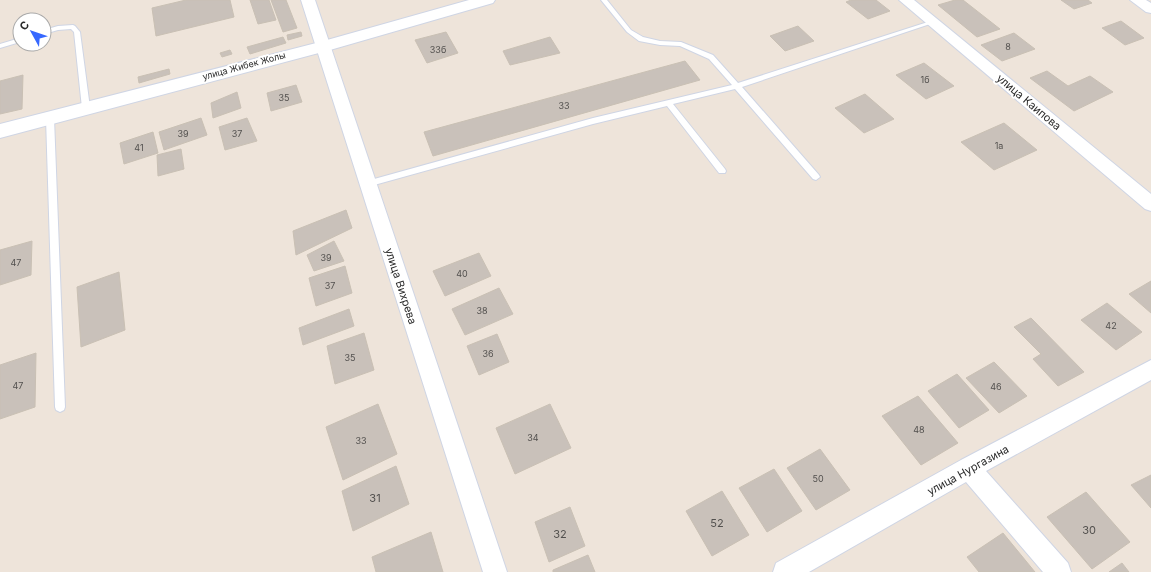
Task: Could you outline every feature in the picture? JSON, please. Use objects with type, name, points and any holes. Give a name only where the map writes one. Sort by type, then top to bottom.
[{"type":"main road","name":"улица Жибек Жолы","points":[[0,131],[324,46],[487,0]]},
{"type":"street","name":"улица Вихрева","points":[[308,0],[495,572]]},
{"type":"street","name":"улица Каипова","points":[[906,0],[1151,204]]},
{"type":"street","points":[[1137,0],[1151,9]]},
{"type":"street","name":"улица Нургазина","points":[[785,572],[969,468],[1151,369]]},
{"type":"street","points":[[969,468],[1059,572]]},
{"type":"lane","points":[[604,0],[629,31],[641,39],[660,43],[681,44],[694,48],[711,57],[735,87],[816,177]]},
{"type":"lane","points":[[367,184],[593,121],[735,87],[934,22]]},
{"type":"lane","points":[[52,30],[67,26],[73,27],[77,32],[86,108]]},
{"type":"lane","points":[[0,46],[12,42]]},
{"type":"lane","points":[[669,104],[722,171]]},
{"type":"lane","points":[[50,118],[60,407]]},
{"type":"building","points":[[186,0],[230,0],[234,17],[156,36],[152,8]]},
{"type":"building","points":[[250,0],[269,0],[276,20],[258,24]]},
{"type":"building","points":[[271,0],[286,0],[297,28],[283,32]]},
{"type":"building","points":[[851,0],[876,0],[890,11],[868,19],[846,2]]},
{"type":"building","points":[[955,0],[963,0],[1000,29],[977,37],[938,5]]},
{"type":"building","points":[[1061,0],[1088,0],[1092,3],[1074,9]]},
{"type":"building","points":[[1121,21],[1144,38],[1125,45],[1102,28]]},
{"type":"building","points":[[798,26],[814,41],[785,51],[770,36]]},
{"type":"building","points":[[301,32],[302,36],[288,40],[287,35]]},
{"type":"building","points":[[446,32],[458,53],[427,63],[415,40]]},
{"type":"building","points":[[1014,33],[1035,49],[1002,61],[981,45]]},
{"type":"building","points":[[283,37],[286,43],[250,54],[247,47]]},
{"type":"building","points":[[550,37],[560,53],[510,65],[503,51]]},
{"type":"building","points":[[230,50],[232,54],[222,57],[220,53]]},
{"type":"building","points":[[685,61],[700,80],[433,156],[424,132]]},
{"type":"building","points":[[924,63],[954,86],[926,99],[896,75]]},
{"type":"building","points":[[169,69],[170,74],[139,83],[138,77]]},
{"type":"building","points":[[1047,71],[1068,86],[1090,76],[1113,92],[1074,111],[1030,78]]},
{"type":"building","points":[[23,75],[22,109],[0,114],[0,81]]},
{"type":"building","points":[[296,85],[302,102],[271,111],[267,93]]},
{"type":"building","points":[[237,92],[241,108],[213,118],[211,103]]},
{"type":"building","points":[[865,94],[894,119],[864,133],[835,108]]},
{"type":"building","points":[[201,118],[207,135],[164,150],[159,132]]},
{"type":"building","points":[[247,118],[257,141],[225,150],[219,127]]},
{"type":"building","points":[[1004,123],[1037,150],[994,170],[961,142]]},
{"type":"building","points":[[153,132],[158,153],[124,164],[120,143]]},
{"type":"building","points":[[181,149],[184,169],[158,176],[157,155]]},
{"type":"building","points":[[346,210],[352,228],[296,255],[293,231]]},
{"type":"building","points":[[32,241],[31,275],[0,285],[0,250]]},
{"type":"building","points":[[334,241],[344,261],[314,271],[307,255]]},
{"type":"building","points":[[479,253],[491,276],[445,296],[433,271]]},
{"type":"building","points":[[345,266],[352,293],[316,306],[309,278]]},
{"type":"building","points":[[119,272],[125,330],[81,347],[77,287]]},
{"type":"building","points":[[1151,281],[1151,313],[1129,294]]},
{"type":"building","points":[[499,288],[513,314],[465,335],[452,309]]},
{"type":"building","points":[[1107,303],[1142,332],[1116,350],[1081,320]]},
{"type":"building","points":[[349,309],[354,326],[303,345],[299,328]]},
{"type":"building","points":[[1031,318],[1084,372],[1058,386],[1033,359],[1041,354],[1014,327]]},
{"type":"building","points":[[364,333],[374,370],[335,384],[327,346]]},
{"type":"building","points":[[497,334],[509,362],[479,375],[467,346]]},
{"type":"building","points":[[36,353],[35,407],[0,419],[0,365]]},
{"type":"building","points":[[994,362],[1027,396],[999,413],[966,378]]},
{"type":"building","points":[[957,374],[989,410],[959,428],[928,391]]},
{"type":"building","points":[[918,396],[958,443],[921,465],[882,416]]},
{"type":"building","points":[[378,404],[397,454],[343,480],[326,427]]},
{"type":"building","points":[[550,404],[571,448],[515,474],[496,428]]},
{"type":"building","points":[[820,449],[850,490],[816,510],[787,468]]},
{"type":"building","points":[[396,466],[409,504],[353,531],[342,491]]},
{"type":"building","points":[[774,469],[802,511],[767,532],[739,488]]},
{"type":"building","points":[[1151,475],[1151,508],[1131,485]]},
{"type":"building","points":[[722,491],[749,535],[712,556],[686,511]]},
{"type":"building","points":[[1086,492],[1130,542],[1092,569],[1047,517]]},
{"type":"building","points":[[570,507],[585,546],[549,562],[535,522]]},
{"type":"building","points":[[431,532],[443,572],[376,572],[372,557]]},
{"type":"building","points":[[1003,533],[1035,572],[979,572],[967,557]]},
{"type":"building","points":[[588,555],[595,572],[553,572],[553,570]]},
{"type":"building","points":[[1122,563],[1129,572],[1109,572]]}]
